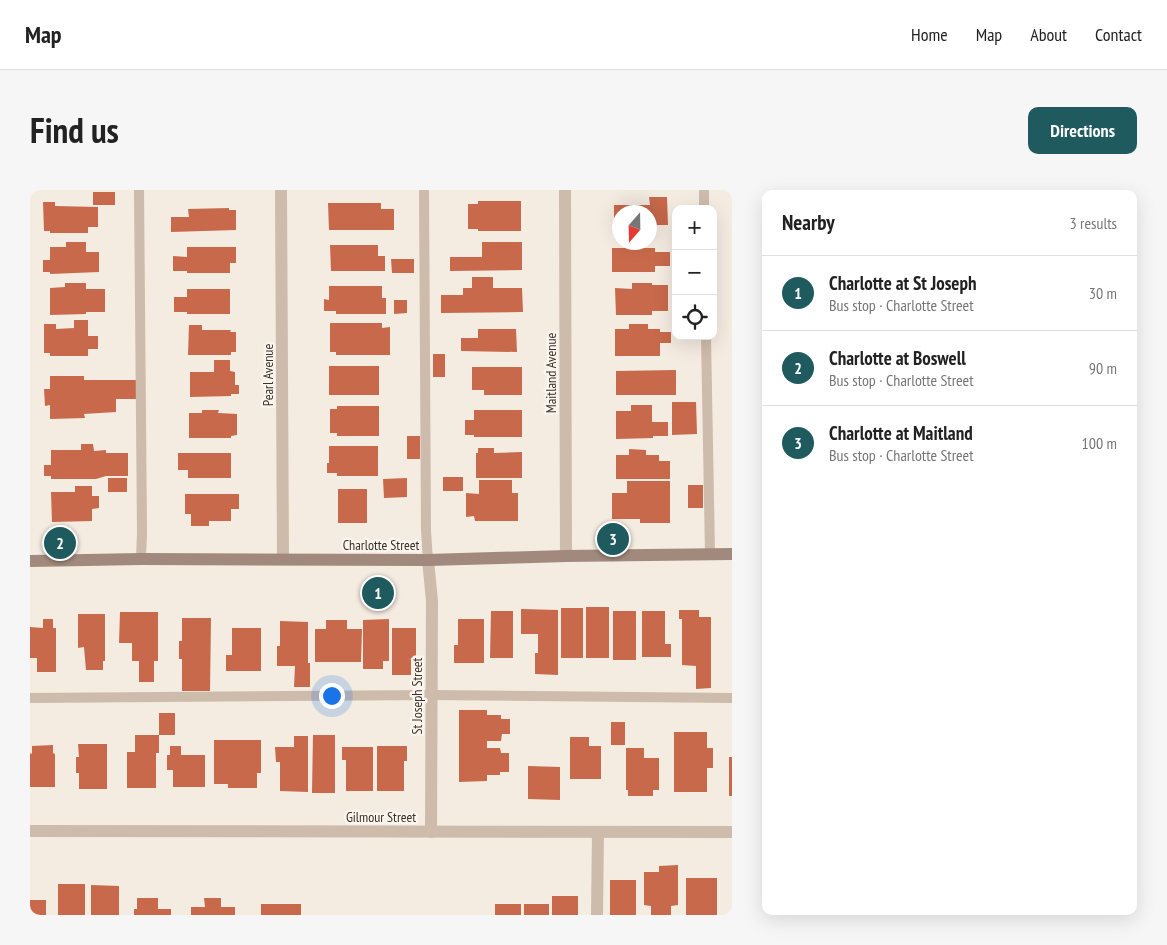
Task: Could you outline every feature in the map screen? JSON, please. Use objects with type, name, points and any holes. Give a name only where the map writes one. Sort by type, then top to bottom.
[{"type":"main road","name":"Charlotte Street","points":[[30,561],[141,559],[428,560],[732,554]]},
{"type":"street","name":"Pearl Avenue","points":[[282,190],[283,559]]},
{"type":"street","name":"Maitland Avenue","points":[[565,190],[566,556]]},
{"type":"street","name":"St Joseph Street","points":[[428,560],[432,601],[431,832]]},
{"type":"street","name":"Gilmour Street","points":[[30,831],[732,832]]},
{"type":"street","points":[[597,915],[598,832]]},
{"type":"lane","points":[[139,190],[141,559]]},
{"type":"lane","points":[[424,190],[426,531],[428,560]]},
{"type":"lane","points":[[704,190],[704,205]]},
{"type":"lane","points":[[706,340],[710,554]]},
{"type":"lane","points":[[30,698],[433,695],[732,698]]},
{"type":"building","points":[[93,192],[115,192],[115,205],[93,205]]},
{"type":"building","points":[[649,197],[667,197],[668,225],[657,225],[657,205],[650,205]]},
{"type":"building","points":[[478,201],[521,201],[521,231],[478,231],[478,229],[468,229],[468,204],[478,204]]},
{"type":"building","points":[[43,202],[55,202],[55,206],[98,207],[98,227],[88,227],[88,233],[50,233],[50,231],[44,231]]},
{"type":"building","points":[[328,203],[381,203],[381,209],[394,209],[394,230],[329,230]]},
{"type":"building","points":[[229,208],[229,210],[236,210],[236,230],[171,232],[171,217],[189,217],[188,209]]},
{"type":"building","points":[[66,242],[86,242],[86,252],[99,252],[99,272],[50,274],[50,272],[43,272],[43,260],[50,260],[50,247],[66,247]]},
{"type":"building","points":[[482,242],[522,242],[522,270],[450,271],[450,257],[482,257]]},
{"type":"building","points":[[330,245],[378,245],[378,256],[385,256],[385,271],[331,271]]},
{"type":"building","points":[[187,247],[236,247],[236,263],[230,263],[230,273],[187,273],[187,271],[173,271],[173,256],[187,257]]},
{"type":"building","points":[[612,250],[670,252],[670,266],[655,266],[655,272],[612,272]]},
{"type":"building","points":[[391,259],[414,259],[414,273],[392,273]]},
{"type":"building","points":[[472,277],[493,277],[493,288],[522,288],[523,312],[441,313],[441,295],[463,295],[463,288],[472,288]]},
{"type":"building","points":[[65,283],[86,283],[86,289],[105,289],[105,312],[50,315],[50,288],[65,287]]},
{"type":"building","points":[[632,283],[668,285],[668,311],[652,311],[652,315],[616,315],[615,288],[632,289]]},
{"type":"building","points":[[329,286],[382,286],[382,298],[386,298],[386,314],[336,314],[336,311],[324,311],[324,299],[329,300]]},
{"type":"building","points":[[187,289],[230,289],[230,314],[187,314],[187,312],[174,312],[174,297],[187,297]]},
{"type":"building","points":[[394,300],[407,300],[407,313],[394,314]]},
{"type":"building","points":[[74,320],[88,320],[88,336],[98,336],[98,349],[88,349],[88,356],[50,356],[50,353],[44,353],[44,324],[56,324],[56,329],[74,328]]},
{"type":"building","points":[[330,323],[382,323],[382,328],[390,327],[390,355],[336,355],[336,352],[330,352]]},
{"type":"building","points":[[629,324],[648,324],[648,329],[660,329],[660,332],[671,332],[671,343],[660,343],[660,356],[615,356],[615,329],[629,329]]},
{"type":"building","points":[[189,325],[202,325],[202,330],[231,330],[230,332],[236,332],[236,352],[231,352],[231,355],[188,355]]},
{"type":"building","points":[[478,329],[516,329],[517,352],[461,351],[461,338],[478,338]]},
{"type":"building","points":[[433,354],[445,354],[445,377],[433,377]]},
{"type":"building","points":[[214,360],[230,360],[230,371],[235,372],[235,385],[239,385],[239,394],[231,394],[231,396],[190,397],[190,372],[214,372]]},
{"type":"building","points":[[329,366],[379,366],[379,395],[329,395]]},
{"type":"building","points":[[472,367],[522,367],[522,395],[484,395],[484,390],[472,390]]},
{"type":"building","points":[[676,370],[676,395],[616,395],[616,371]]},
{"type":"building","points":[[50,376],[84,376],[84,380],[136,380],[136,399],[116,399],[116,412],[84,414],[85,418],[50,419],[50,405],[45,406],[44,389],[50,389]]},
{"type":"building","points":[[672,402],[696,402],[697,434],[672,435]]},
{"type":"building","points":[[631,405],[652,405],[652,422],[668,422],[668,436],[616,439],[616,411],[631,411]]},
{"type":"building","points":[[337,406],[379,406],[379,436],[337,436],[337,433],[330,433],[330,409],[337,409]]},
{"type":"building","points":[[202,410],[219,410],[218,413],[237,414],[237,435],[231,436],[231,438],[189,438],[189,413],[202,413]]},
{"type":"building","points":[[474,410],[522,410],[522,437],[474,437],[474,435],[465,435],[465,420],[474,420]]},
{"type":"building","points":[[407,436],[420,436],[420,459],[407,459]]},
{"type":"building","points":[[81,444],[93,444],[94,451],[106,450],[106,453],[128,453],[128,476],[106,476],[96,479],[51,479],[51,476],[44,476],[44,465],[51,465],[51,450],[81,450]]},
{"type":"building","points":[[329,446],[378,446],[378,476],[337,476],[337,473],[327,473]]},
{"type":"building","points":[[478,448],[494,448],[494,453],[522,452],[522,478],[476,478],[476,453],[478,453]]},
{"type":"building","points":[[629,449],[646,450],[646,455],[659,455],[659,461],[670,461],[670,479],[616,479],[616,455],[629,455]]},
{"type":"building","points":[[178,453],[231,453],[231,478],[188,478],[188,470],[178,470]]},
{"type":"building","points":[[443,477],[463,477],[463,491],[443,491]]},
{"type":"building","points":[[108,478],[127,478],[127,492],[108,492]]},
{"type":"building","points":[[407,478],[407,497],[384,498],[383,479]]},
{"type":"building","points":[[479,480],[512,480],[512,493],[518,493],[518,521],[475,521],[474,516],[466,517],[466,493],[479,494]]},
{"type":"building","points":[[627,481],[670,481],[670,523],[640,523],[640,519],[612,519],[612,493],[627,493]]},
{"type":"building","points":[[688,485],[703,485],[703,508],[688,508]]},
{"type":"building","points":[[75,486],[92,486],[92,496],[99,496],[99,508],[92,509],[92,521],[52,522],[51,492],[75,492]]},
{"type":"building","points":[[338,489],[367,489],[367,523],[338,523]]},
{"type":"building","points":[[185,494],[239,494],[239,509],[231,509],[231,521],[209,521],[209,526],[191,526],[191,514],[185,514]]},
{"type":"building","points":[[586,607],[609,607],[609,658],[586,658]]},
{"type":"building","points":[[561,608],[583,608],[583,658],[561,658]]},
{"type":"building","points":[[521,609],[558,610],[558,675],[535,674],[535,653],[538,653],[538,634],[521,634]]},
{"type":"building","points":[[679,610],[699,610],[699,617],[711,617],[711,688],[696,689],[696,666],[682,665],[682,619],[679,619]]},
{"type":"building","points":[[491,611],[513,611],[513,658],[490,658]]},
{"type":"building","points":[[613,611],[636,611],[636,660],[613,660]]},
{"type":"building","points":[[642,611],[665,611],[665,644],[671,644],[671,657],[642,657]]},
{"type":"building","points":[[120,612],[158,612],[158,661],[154,661],[154,682],[139,682],[139,661],[132,661],[132,643],[119,643]]},
{"type":"building","points":[[78,614],[105,614],[105,661],[103,661],[103,670],[86,670],[84,647],[78,648]]},
{"type":"building","points":[[182,618],[211,618],[210,691],[182,691],[182,659],[179,659],[179,641],[182,641]]},
{"type":"building","points":[[43,619],[53,619],[53,628],[56,628],[56,672],[37,672],[37,658],[30,658],[30,627],[43,628]]},
{"type":"building","points":[[389,619],[389,661],[383,661],[383,669],[363,669],[363,620]]},
{"type":"building","points":[[458,619],[484,619],[484,663],[454,663],[454,645],[458,645]]},
{"type":"building","points":[[326,620],[347,620],[347,629],[362,629],[361,662],[315,662],[315,629],[326,629]]},
{"type":"building","points":[[280,621],[308,622],[310,687],[294,687],[295,666],[277,666],[277,646],[280,646]]},
{"type":"building","points":[[232,628],[261,628],[261,671],[226,671],[226,655],[232,655]]},
{"type":"building","points":[[392,628],[416,628],[416,661],[411,661],[411,675],[392,675]]},
{"type":"building","points":[[459,710],[487,710],[487,715],[501,715],[501,719],[510,719],[510,734],[502,734],[501,741],[487,741],[487,748],[500,748],[501,753],[509,753],[509,772],[500,772],[500,775],[487,775],[487,781],[459,782]]},
{"type":"building","points":[[159,713],[175,713],[175,735],[159,735]]},
{"type":"building","points":[[611,722],[625,722],[625,745],[611,745]]},
{"type":"building","points":[[674,732],[707,732],[707,748],[713,748],[713,768],[707,768],[707,792],[674,792]]},
{"type":"building","points":[[135,735],[159,735],[159,753],[156,753],[156,788],[127,788],[127,752],[135,752]]},
{"type":"building","points":[[313,735],[335,735],[335,793],[312,793]]},
{"type":"building","points":[[294,736],[308,736],[308,792],[280,791],[280,762],[276,762],[275,747],[294,747]]},
{"type":"building","points":[[570,737],[589,737],[589,746],[601,746],[601,779],[570,779]]},
{"type":"building","points":[[214,740],[261,740],[261,773],[257,773],[257,788],[228,788],[228,784],[214,784]]},
{"type":"building","points":[[78,744],[107,744],[107,789],[79,789],[79,773],[76,773],[76,757],[79,757]]},
{"type":"building","points":[[53,745],[53,753],[55,754],[55,787],[30,787],[30,753],[32,754],[32,746]]},
{"type":"building","points":[[170,746],[181,746],[181,755],[205,755],[205,787],[173,787],[173,770],[167,770],[167,755],[170,755]]},
{"type":"building","points":[[377,746],[407,746],[407,761],[404,761],[404,791],[377,791]]},
{"type":"building","points":[[342,747],[373,747],[373,791],[346,791],[346,760],[342,760]]},
{"type":"building","points":[[626,748],[644,748],[644,758],[659,758],[659,790],[653,790],[653,796],[628,796],[628,790],[626,790]]},
{"type":"building","points":[[729,757],[732,757],[732,796],[729,796]]},
{"type":"building","points":[[528,766],[560,767],[560,800],[528,799]]},
{"type":"building","points":[[678,865],[678,905],[671,906],[671,915],[651,915],[651,906],[644,905],[644,872],[659,872],[659,866]]},
{"type":"building","points":[[686,878],[717,878],[717,915],[686,915]]},
{"type":"building","points":[[610,880],[636,880],[636,915],[610,915]]},
{"type":"building","points":[[58,884],[85,884],[85,915],[58,915]]},
{"type":"building","points":[[91,885],[119,886],[119,915],[91,915]]},
{"type":"building","points":[[552,896],[578,896],[578,915],[552,915]]},
{"type":"building","points":[[137,898],[158,898],[158,909],[171,909],[171,915],[134,915],[134,909],[137,909]]},
{"type":"building","points":[[204,898],[221,898],[221,907],[235,907],[235,915],[191,915],[191,907],[205,907]]},
{"type":"building","points":[[30,900],[46,900],[46,915],[30,915]]},
{"type":"building","points":[[261,904],[301,904],[301,915],[261,915]]},
{"type":"building","points":[[495,904],[521,904],[521,915],[495,915]]},
{"type":"building","points":[[524,904],[549,904],[549,915],[524,915]]},
{"type":"place","name":"Charlotte at Maitland","points":[[613,539]]},
{"type":"place","name":"Charlotte at Boswell","points":[[60,543]]},
{"type":"place","name":"Charlotte at St Joseph","points":[[378,593]]}]
